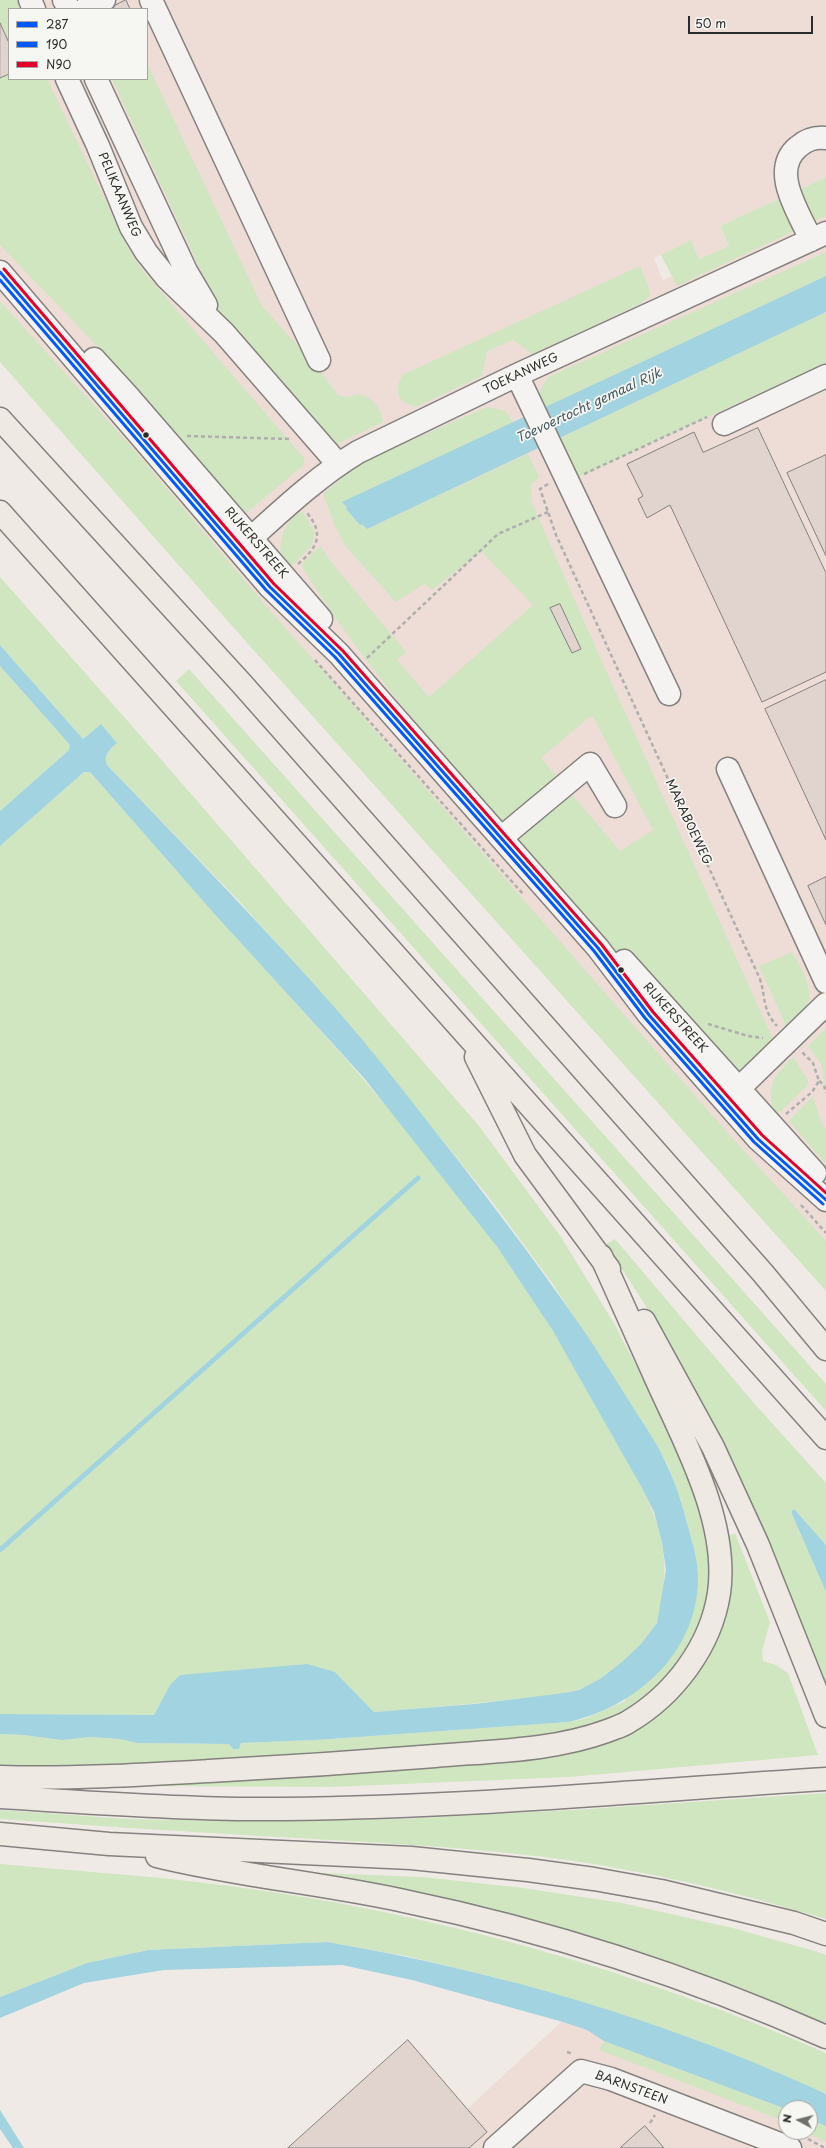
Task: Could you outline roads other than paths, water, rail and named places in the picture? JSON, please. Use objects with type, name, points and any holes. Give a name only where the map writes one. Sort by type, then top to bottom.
[{"type":"highway","points":[[0,419],[242,684],[762,1272],[826,1348]]},
{"type":"highway","points":[[0,512],[826,1438]]},
{"type":"highway","points":[[462,1029],[525,1155],[601,1256],[637,1309],[713,1447],[758,1544],[826,1716]]},
{"type":"highway","points":[[0,1777],[43,1778],[136,1776],[344,1764],[540,1747],[581,1740],[627,1723],[666,1694],[695,1658],[709,1626],[719,1593],[719,1550],[712,1513],[695,1468],[601,1256]]},
{"type":"highway","points":[[762,1272],[826,1332]]},
{"type":"highway","points":[[0,1797],[121,1805],[245,1809],[378,1806],[601,1795],[824,1779]]},
{"type":"highway","points":[[0,1834],[109,1844],[403,1858],[528,1870],[594,1879],[661,1891],[794,1923],[826,1934]]},
{"type":"highway","points":[[109,1844],[209,1869],[323,1885],[405,1901],[577,1944],[649,1967],[765,2009],[826,2037]]},
{"type":"street","points":[[87,8],[104,0]]},
{"type":"street","points":[[151,10],[319,360]]},
{"type":"street","name":"PELIKAANWEG","points":[[67,80],[98,146],[130,227],[139,242],[166,277],[224,333],[319,440],[338,464]]},
{"type":"street","name":"PELIKAANWEG","points":[[96,80],[186,271],[224,333]]},
{"type":"street","points":[[819,236],[788,187],[786,169],[787,161],[797,148],[810,139],[826,138]]},
{"type":"street","name":"TOEKANWEG","points":[[245,544],[295,499],[338,464],[371,445],[517,375],[819,236]]},
{"type":"street","name":"RIJKERSTREEK","points":[[0,258],[127,395],[245,544],[270,588],[339,654],[357,667]]},
{"type":"street","name":"RIJKERSTREEK","points":[[0,272],[245,544],[284,576],[357,667],[732,1095],[772,1127],[826,1185]]},
{"type":"street","points":[[517,375],[669,694]]},
{"type":"street","points":[[724,424],[826,376]]},
{"type":"street","points":[[504,835],[590,764],[615,806]]},
{"type":"street","points":[[728,769],[826,982]]},
{"type":"street","points":[[732,1095],[826,1004]]},
{"type":"street","name":"RIJKERSTREEK","points":[[732,1095],[758,1139],[826,1200]]},
{"type":"street","name":"BARNSTEEN","points":[[495,2148],[581,2071],[611,2079],[790,2148]]},
{"type":"water","name":"Toevoertocht gemaal Rijk","points":[[826,276],[826,312],[367,529],[362,524],[360,525],[342,502]]},
{"type":"water","points":[[0,645],[83,739],[101,724],[117,743],[107,755],[107,765],[256,921],[373,1052],[442,1139],[526,1250],[586,1334],[657,1445],[676,1487],[694,1550],[698,1578],[695,1605],[687,1630],[675,1652],[659,1672],[639,1689],[617,1704],[593,1715],[568,1722],[316,1740],[241,1743],[239,1749],[233,1749],[229,1744],[137,1743],[120,1739],[90,1737],[62,1740],[23,1735],[0,1734],[0,1714],[154,1715],[170,1685],[180,1675],[307,1664],[335,1672],[374,1712],[474,1704],[579,1690],[600,1679],[622,1662],[641,1644],[657,1623],[666,1570],[662,1543],[654,1512],[642,1488],[553,1331],[498,1248],[364,1078],[211,910],[90,772],[84,772],[0,846],[0,811],[69,750],[70,745],[0,666]]},
{"type":"water","points":[[792,1510],[795,1510],[826,1545],[826,1592],[792,1514]]},
{"type":"water","points":[[327,1942],[455,1968],[518,1984],[644,2021],[766,2068],[826,2094],[826,2126],[818,2122],[818,2100],[778,2100],[778,2106],[604,2041],[587,2030],[563,2022],[412,1980],[342,1965],[164,1970],[84,1983],[0,2018],[0,1997],[87,1963],[148,1950]]},
{"type":"water","points":[[0,2110],[24,2148],[13,2148],[0,2129]]},
{"type":"waterway","points":[[0,1550],[418,1178]]}]
